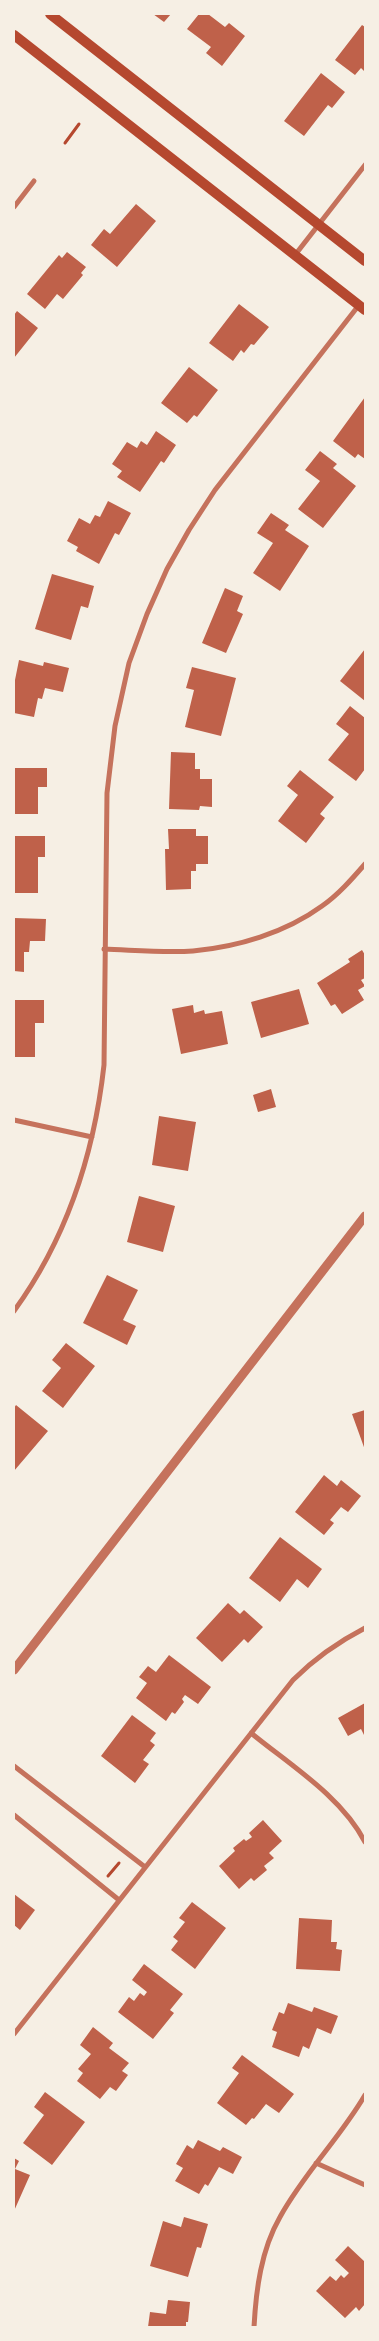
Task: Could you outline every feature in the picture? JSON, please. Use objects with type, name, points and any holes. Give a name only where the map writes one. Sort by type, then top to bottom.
[{"type":"main road","points":[[50,14],[365,261]]},
{"type":"main road","points":[[14,35],[362,308]]},
{"type":"street","points":[[295,256],[365,165]]},
{"type":"street","points":[[14,207],[34,181]]},
{"type":"street","points":[[14,1312],[51,1252],[86,1165],[92,1137],[104,1065],[106,793],[110,756],[130,663],[147,614],[167,569],[215,490],[362,308]]},
{"type":"street","points":[[104,949],[192,951],[228,946],[252,940],[280,929],[323,906],[348,884],[365,864]]},
{"type":"street","points":[[14,1120],[92,1137]]},
{"type":"street","points":[[14,1670],[365,1216]]},
{"type":"street","points":[[14,2034],[293,1680],[313,1660],[337,1643],[365,1628]]},
{"type":"street","points":[[251,1732],[321,1790],[344,1812],[365,1842]]},
{"type":"street","points":[[14,1766],[145,1867]]},
{"type":"street","points":[[14,1815],[119,1900]]},
{"type":"street","points":[[254,2327],[261,2268],[269,2241],[279,2218],[316,2163],[364,2100]]},
{"type":"street","points":[[316,2163],[365,2185]]},
{"type":"path","points":[[65,143],[79,124]]},
{"type":"path","points":[[108,1876],[119,1863]]},
{"type":"building","points":[[153,14],[171,14],[164,22]]},
{"type":"building","points":[[199,14],[208,14],[225,27],[229,23],[245,36],[222,66],[206,53],[211,47],[187,29]]},
{"type":"building","points":[[362,25],[365,27],[365,72],[361,68],[355,75],[335,60]]},
{"type":"building","points":[[321,73],[345,92],[332,108],[328,105],[304,136],[284,121]]},
{"type":"building","points":[[136,204],[156,221],[117,267],[91,245],[104,229],[110,234]]},
{"type":"building","points":[[67,252],[86,267],[81,273],[83,275],[63,299],[57,294],[45,309],[27,294],[59,255],[62,258]]},
{"type":"building","points":[[239,304],[269,327],[254,345],[251,344],[244,353],[241,350],[233,361],[209,343]]},
{"type":"building","points":[[17,311],[38,328],[14,358],[14,315]]},
{"type":"building","points":[[189,367],[218,390],[197,417],[194,415],[187,423],[161,403]]},
{"type":"building","points":[[365,397],[365,459],[358,454],[355,458],[333,441]]},
{"type":"building","points":[[156,431],[176,445],[164,463],[161,461],[140,492],[117,477],[122,471],[112,464],[127,442],[137,448],[141,441],[147,445]]},
{"type":"building","points":[[320,451],[337,464],[333,468],[356,486],[323,528],[298,509],[320,481],[305,470]]},
{"type":"building","points":[[108,501],[131,513],[119,535],[115,533],[99,564],[76,551],[78,547],[67,541],[79,518],[90,524],[95,515],[100,517]]},
{"type":"building","points":[[271,513],[289,525],[285,530],[309,546],[280,591],[253,573],[273,543],[257,533]]},
{"type":"building","points":[[52,574],[94,586],[88,608],[81,606],[71,640],[35,629]]},
{"type":"building","points":[[225,588],[243,596],[237,611],[243,614],[226,653],[202,643]]},
{"type":"building","points":[[365,649],[365,701],[340,681]]},
{"type":"building","points":[[19,660],[43,666],[44,662],[69,668],[63,692],[45,688],[42,699],[38,698],[34,717],[14,713],[14,685]]},
{"type":"building","points":[[192,667],[236,678],[221,736],[185,727],[194,690],[186,688]]},
{"type":"building","points":[[350,706],[365,718],[365,769],[356,781],[328,760],[349,734],[336,724]]},
{"type":"building","points":[[171,752],[195,753],[195,769],[200,769],[200,779],[212,779],[212,807],[200,806],[199,810],[169,809]]},
{"type":"building","points":[[14,768],[47,768],[47,787],[38,787],[38,814],[14,814]]},
{"type":"building","points":[[300,770],[334,797],[320,814],[325,818],[306,843],[278,821],[298,795],[287,786]]},
{"type":"building","points":[[168,829],[196,829],[196,836],[208,836],[208,864],[196,864],[196,871],[191,871],[191,889],[166,890],[165,849],[169,849]]},
{"type":"building","points":[[14,836],[45,836],[45,857],[38,857],[38,893],[14,893]]},
{"type":"building","points":[[14,918],[46,919],[45,941],[30,941],[29,952],[24,952],[24,972],[14,971]]},
{"type":"building","points":[[362,950],[365,955],[365,978],[361,980],[365,986],[358,990],[364,1000],[342,1014],[335,1004],[331,1006],[317,983],[350,962],[348,959]]},
{"type":"building","points":[[299,989],[309,1024],[261,1038],[251,1002]]},
{"type":"building","points":[[14,1000],[44,1000],[44,1023],[35,1023],[35,1057],[14,1057]]},
{"type":"building","points":[[193,1005],[194,1013],[204,1010],[205,1014],[222,1011],[228,1044],[181,1054],[172,1009]]},
{"type":"building","points":[[271,1089],[276,1107],[258,1112],[253,1095]]},
{"type":"building","points":[[159,1116],[196,1122],[188,1171],[152,1165]]},
{"type":"building","points":[[139,1196],[175,1206],[163,1252],[127,1242]]},
{"type":"building","points":[[107,1275],[138,1290],[123,1320],[136,1326],[127,1345],[83,1323]]},
{"type":"building","points":[[66,1343],[95,1366],[63,1408],[42,1391],[61,1368],[52,1360]]},
{"type":"building","points":[[16,1405],[48,1431],[14,1471],[14,1408]]},
{"type":"building","points":[[365,1410],[365,1450],[352,1414]]},
{"type":"building","points":[[324,1475],[337,1486],[341,1480],[361,1496],[348,1512],[341,1507],[330,1520],[334,1523],[324,1535],[295,1512]]},
{"type":"building","points":[[280,1537],[322,1569],[308,1588],[297,1579],[280,1602],[249,1578]]},
{"type":"building","points":[[228,1603],[240,1614],[244,1610],[263,1627],[248,1643],[244,1639],[222,1662],[196,1638]]},
{"type":"building","points":[[169,1655],[211,1687],[198,1704],[185,1695],[182,1699],[184,1702],[175,1714],[172,1712],[166,1721],[136,1698],[147,1683],[139,1677],[148,1666],[156,1672]]},
{"type":"building","points":[[365,1703],[365,1737],[361,1729],[348,1736],[338,1718]]},
{"type":"building","points":[[132,1715],[156,1733],[150,1741],[155,1745],[143,1760],[149,1764],[135,1783],[101,1756]]},
{"type":"building","points":[[263,1820],[282,1841],[269,1853],[274,1858],[264,1866],[267,1870],[254,1881],[251,1878],[239,1889],[219,1866],[235,1851],[233,1848],[244,1839],[246,1841],[252,1837],[249,1833]]},
{"type":"building","points":[[14,1894],[35,1910],[20,1930],[14,1925]]},
{"type":"building","points":[[192,1902],[226,1928],[195,1969],[171,1950],[178,1941],[173,1937],[185,1922],[179,1918]]},
{"type":"building","points":[[299,1918],[332,1920],[331,1942],[337,1942],[336,1949],[342,1950],[340,1971],[296,1969]]},
{"type":"building","points":[[144,1964],[183,1994],[170,2010],[174,2013],[153,2039],[118,2012],[129,1997],[134,2001],[140,1993],[144,1996],[147,1992],[132,1980]]},
{"type":"building","points":[[288,2003],[312,2012],[314,2007],[338,2016],[331,2034],[317,2028],[309,2049],[303,2046],[299,2057],[272,2047],[277,2032],[272,2030],[279,2012],[284,2014]]},
{"type":"building","points":[[93,2027],[113,2043],[109,2048],[129,2063],[122,2071],[128,2075],[116,2091],[110,2087],[100,2099],[77,2081],[83,2073],[78,2069],[91,2054],[80,2045]]},
{"type":"building","points":[[242,2055],[294,2094],[279,2113],[266,2104],[254,2119],[252,2118],[246,2125],[217,2103],[239,2073],[232,2068]]},
{"type":"building","points":[[45,2092],[85,2122],[52,2165],[23,2143],[44,2115],[34,2107]]},
{"type":"building","points":[[198,2140],[220,2151],[223,2147],[242,2157],[233,2174],[219,2167],[208,2186],[205,2184],[199,2194],[175,2181],[183,2168],[176,2164],[187,2145],[193,2149]]},
{"type":"building","points":[[14,2158],[19,2161],[15,2169],[30,2175],[14,2211]]},
{"type":"building","points":[[184,2217],[208,2224],[201,2248],[197,2247],[188,2277],[150,2266],[163,2221],[181,2227]]},
{"type":"building","points":[[348,2246],[365,2262],[365,2304],[359,2311],[356,2307],[345,2318],[316,2291],[330,2276],[336,2281],[341,2275],[344,2278],[349,2273],[335,2260]]},
{"type":"building","points":[[168,2300],[190,2302],[186,2327],[148,2327],[150,2312],[166,2314]]}]
